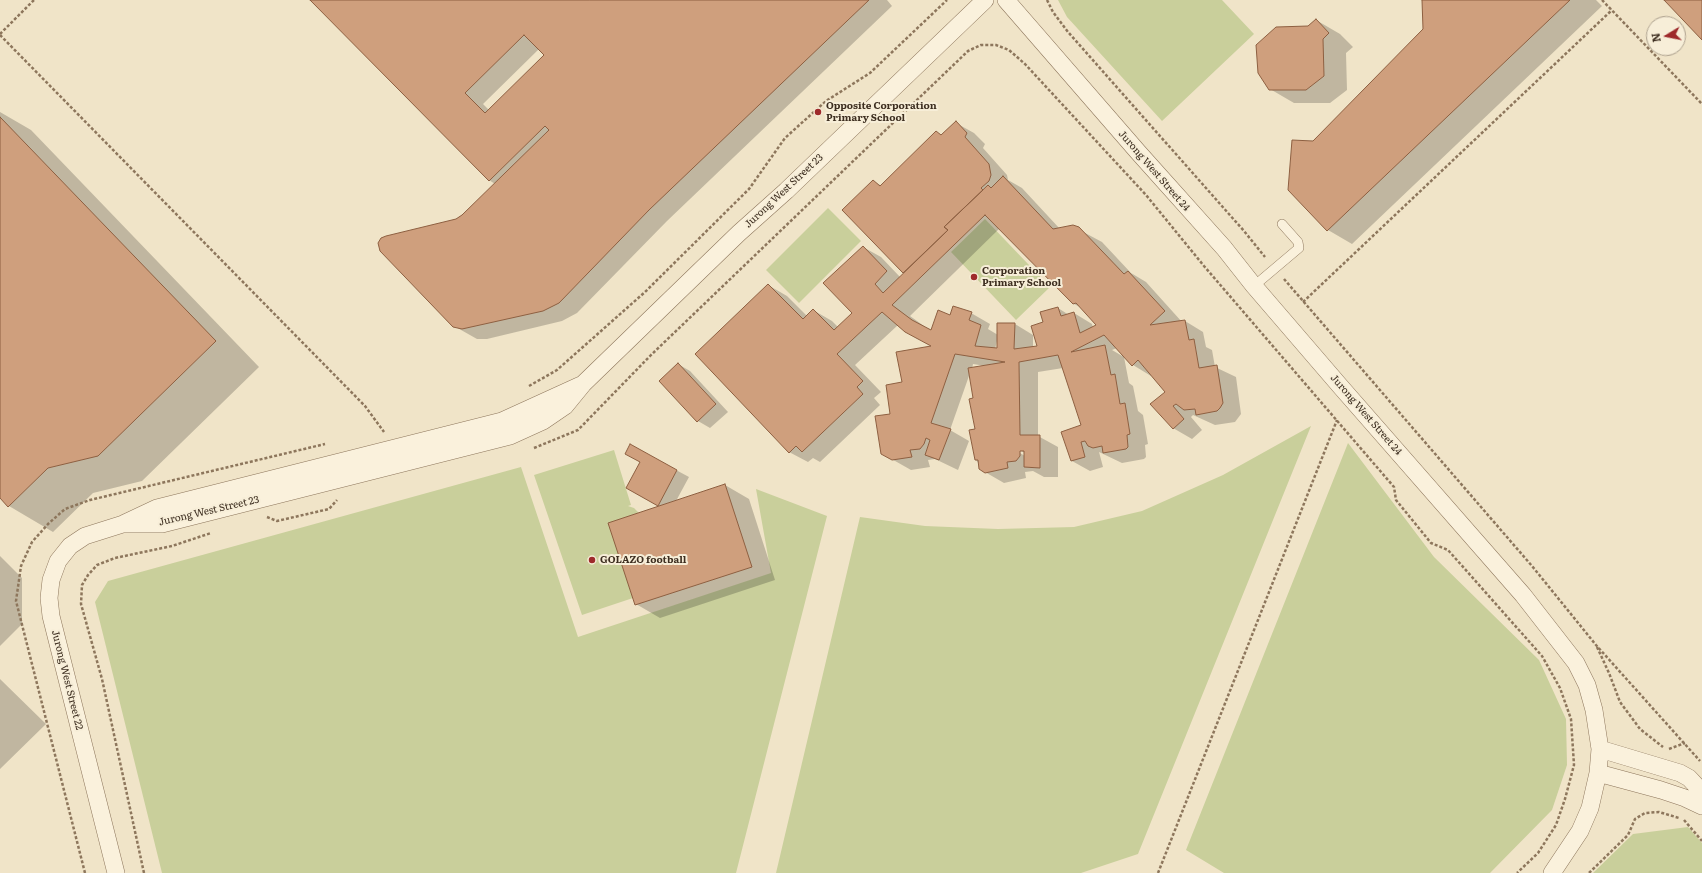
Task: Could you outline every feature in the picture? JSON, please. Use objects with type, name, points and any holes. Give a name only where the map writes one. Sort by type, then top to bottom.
[{"type":"street","name":"Jurong West Street 23","points":[[123,524],[162,524],[510,436],[543,421],[565,406],[583,384],[739,233],[786,191],[985,0]]},
{"type":"street","name":"Jurong West Street 24","points":[[1006,0],[1138,152],[1224,248],[1254,286],[1523,595],[1576,663],[1587,685],[1594,710],[1600,749],[1598,773],[1590,808],[1580,831],[1552,873]]},
{"type":"street","name":"Jurong West Street 22","points":[[116,873],[51,616],[49,598],[51,580],[58,561],[70,546],[85,536],[123,524]]},
{"type":"street","points":[[1600,749],[1680,773],[1689,778],[1702,792]]},
{"type":"street","points":[[1598,773],[1661,790],[1686,798],[1702,806]]},
{"type":"lane","points":[[1254,286],[1299,248],[1298,242],[1282,224]]},
{"type":"path","points":[[34,0],[0,35],[365,406],[384,432]]},
{"type":"path","points":[[522,390],[557,370],[644,292],[748,189],[785,138],[826,100],[870,73],[947,0]]},
{"type":"path","points":[[1047,0],[1053,12],[1068,32],[1244,231],[1274,269],[1532,566],[1596,645],[1702,763]]},
{"type":"path","points":[[1602,0],[1702,104]]},
{"type":"path","points":[[1303,302],[1612,10]]},
{"type":"path","points":[[996,45],[1009,50],[1025,64],[1126,173],[1394,487],[1396,500],[1431,543],[1448,550],[1542,656],[1560,688],[1571,719],[1574,765],[1556,825],[1538,853],[1517,873]]},
{"type":"path","points":[[1158,873],[1337,420]]},
{"type":"path","points":[[376,434],[391,430]]},
{"type":"path","points":[[85,873],[16,601],[21,566],[32,542],[48,524],[65,510],[90,500],[329,443]]},
{"type":"path","points":[[1596,645],[1620,702],[1640,729],[1667,750],[1685,743]]},
{"type":"path","points":[[1589,873],[1628,835],[1635,819],[1645,813],[1659,812],[1683,819],[1702,841]]},
{"type":"green space","points":[[1058,0],[1222,0],[1254,34],[1162,121],[1067,17]]},
{"type":"green space","points":[[828,208],[861,241],[799,303],[766,270]]},
{"type":"green space","points":[[985,219],[1050,287],[1016,320],[951,252]]},
{"type":"green space","points":[[1311,426],[1138,854],[1081,873],[776,873],[860,517],[925,526],[998,529],[1074,527],[1142,511],[1223,475]]},
{"type":"green space","points":[[1348,443],[1434,557],[1539,660],[1566,719],[1567,765],[1552,810],[1490,873],[1224,873],[1186,850]]},
{"type":"green space","name":"GOLAZO football","points":[[614,450],[631,505],[628,506],[634,508],[644,518],[633,598],[582,615],[534,475]]},
{"type":"green space","points":[[521,467],[578,637],[771,573],[756,489],[827,516],[736,873],[162,873],[95,602],[108,581]]},
{"type":"green space","points":[[1688,827],[1702,843],[1702,873],[1593,873],[1633,834]]},
{"type":"building","points":[[310,0],[869,0],[649,210],[559,303],[543,311],[462,329],[453,327],[380,251],[378,243],[381,238],[386,236],[456,219],[462,215],[549,130],[545,126],[489,181]],"holes":[[[524,35],[544,55],[485,113],[465,93]]]},
{"type":"building","points":[[1422,0],[1570,0],[1327,231],[1288,190],[1292,140],[1313,141],[1423,29]]},
{"type":"building","points":[[1664,0],[1702,0],[1702,40],[1686,23],[1686,16],[1679,16]]},
{"type":"building","points":[[1316,19],[1329,33],[1323,39],[1324,76],[1306,90],[1269,90],[1258,73],[1256,45],[1276,27],[1308,26]]},
{"type":"building","points":[[0,117],[216,341],[98,456],[48,468],[8,507],[0,498]]},
{"type":"building","points":[[956,121],[967,133],[965,137],[989,164],[991,175],[989,181],[981,188],[983,190],[944,227],[948,230],[903,273],[842,210],[873,180],[880,186],[936,131],[941,135]]},
{"type":"building","points":[[1003,176],[1053,229],[1073,225],[1079,227],[1124,274],[1128,271],[1165,311],[1150,325],[1185,320],[1189,340],[1194,339],[1199,368],[1217,365],[1223,403],[1220,408],[1217,411],[1196,415],[1195,409],[1184,410],[1176,404],[1173,406],[1184,419],[1173,429],[1150,404],[1165,392],[1138,360],[1132,366],[1104,335],[1071,352],[1105,345],[1111,375],[1115,374],[1120,404],[1125,403],[1130,434],[1127,435],[1128,447],[1126,449],[1103,453],[1102,446],[1093,448],[1088,446],[1085,441],[1081,442],[1085,457],[1071,461],[1061,432],[1081,425],[1058,355],[1019,362],[1020,435],[1040,435],[1040,468],[1024,467],[1024,451],[1020,451],[1020,456],[1016,461],[1007,462],[1008,468],[985,473],[979,469],[978,460],[975,460],[969,430],[975,429],[969,399],[973,398],[968,368],[1005,362],[955,354],[931,423],[951,429],[939,460],[925,455],[930,440],[926,438],[920,449],[910,450],[912,457],[892,460],[881,454],[875,416],[890,414],[886,385],[902,382],[896,352],[931,346],[905,332],[882,312],[837,354],[863,381],[857,387],[863,394],[802,452],[796,446],[789,453],[695,354],[768,284],[803,319],[813,309],[834,330],[852,313],[823,283],[863,246],[887,271],[875,284],[883,293],[948,230],[944,227],[988,185],[991,188]],"holes":[[[985,215],[1073,304],[1076,303],[1096,325],[1080,333],[1074,312],[1061,316],[1058,307],[1040,312],[1043,322],[1031,326],[1037,346],[1014,349],[1015,323],[997,323],[997,348],[975,346],[981,325],[969,320],[972,312],[953,306],[950,315],[938,310],[931,330],[912,320],[892,305]]]},
{"type":"building","points":[[678,363],[716,404],[697,422],[659,381]]},
{"type":"building","points":[[630,444],[677,470],[658,506],[626,488],[640,462],[625,454]]},
{"type":"building","points":[[725,484],[752,567],[635,605],[608,523]]},
{"type":"place","name":"Opposite Corporation Primary School","points":[[818,112]]},
{"type":"place","name":"Corporation Primary School","points":[[974,277]]},
{"type":"place","name":"GOLAZO football","points":[[592,560]]}]
